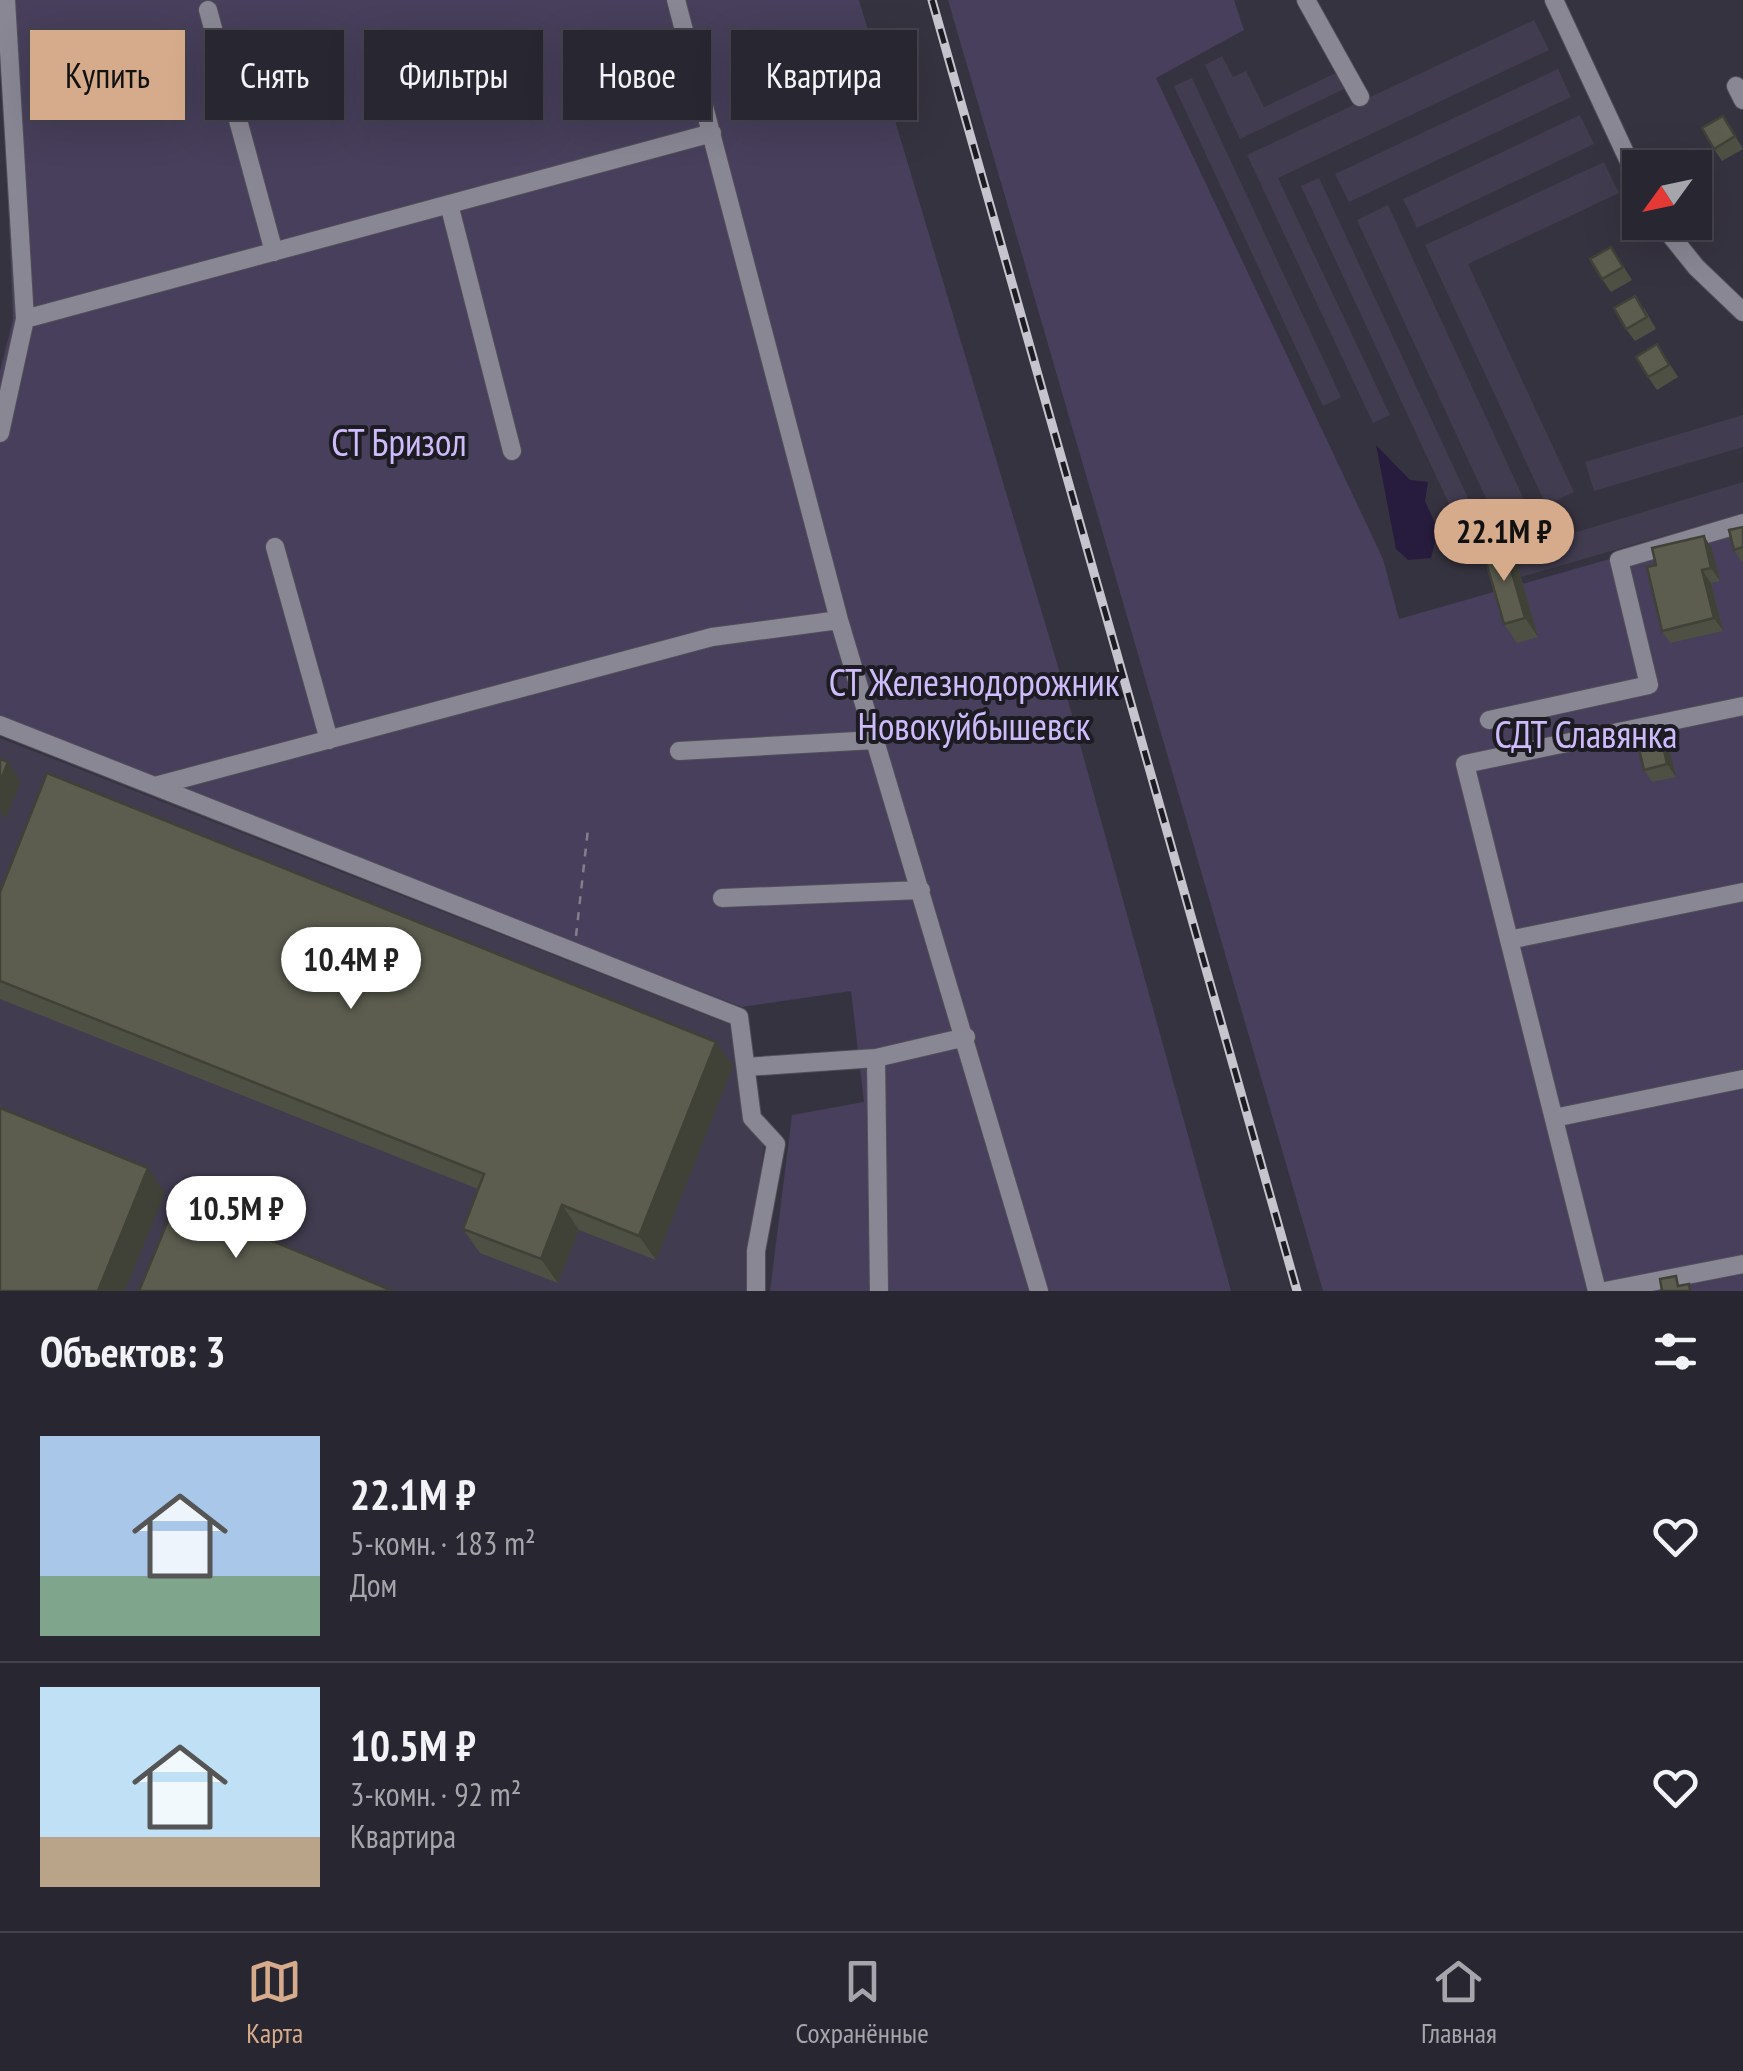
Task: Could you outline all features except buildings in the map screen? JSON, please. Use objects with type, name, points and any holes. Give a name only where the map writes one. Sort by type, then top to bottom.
[{"type":"street","points":[[0,432],[25,319],[6,0]]},
{"type":"street","points":[[676,0],[838,620],[1039,1291]]},
{"type":"street","points":[[1306,0],[1360,97]]},
{"type":"street","points":[[1554,0],[1623,150]]},
{"type":"street","points":[[208,10],[274,252]]},
{"type":"street","points":[[25,319],[712,133]]},
{"type":"street","points":[[449,204],[512,451]]},
{"type":"street","points":[[1674,240],[1743,312]]},
{"type":"street","points":[[1489,720],[1650,685],[1620,560],[1743,523]]},
{"type":"street","points":[[275,546],[329,740]]},
{"type":"street","points":[[155,786],[712,637],[838,620]]},
{"type":"street","points":[[1597,1291],[1466,764],[1743,706]]},
{"type":"street","points":[[0,725],[739,1017],[752,1118],[776,1144],[756,1252],[756,1291]]},
{"type":"street","points":[[679,750],[875,740]]},
{"type":"street","points":[[722,898],[921,890]]},
{"type":"street","points":[[1510,940],[1743,892]]},
{"type":"street","points":[[746,1067],[876,1058],[966,1037]]},
{"type":"street","points":[[876,1058],[879,1291]]},
{"type":"street","points":[[1554,1118],[1743,1080]]},
{"type":"street","points":[[1605,1291],[1743,1264]]},
{"type":"path","points":[[574,952],[588,829]]},
{"type":"shaded area","points":[[1534,20],[1549,50],[1278,178],[1390,415],[1373,423],[1247,155]]},
{"type":"shaded area","points":[[1222,56],[1233,77],[1246,71],[1264,107],[1340,71],[1348,87],[1240,139],[1205,65]]},
{"type":"shaded area","points":[[1558,69],[1571,97],[1349,202],[1335,174]]},
{"type":"shaded area","points":[[1192,78],[1341,397],[1323,406],[1174,86]]},
{"type":"shaded area","points":[[1580,115],[1594,144],[1417,228],[1403,199]]},
{"type":"shaded area","points":[[1604,162],[1619,193],[1468,264],[1574,492],[1546,505],[1425,245]]},
{"type":"shaded area","points":[[1319,178],[1468,498],[1450,506],[1301,186]]},
{"type":"shaded area","points":[[1388,205],[1526,504],[1495,518],[1357,220]]},
{"type":"shaded area","points":[[1743,415],[1743,447],[1594,491],[1585,462]]},
{"type":"shaded area","points":[[1376,445],[1410,480],[1428,482],[1425,501],[1438,530],[1431,558],[1408,560],[1396,549]]},
{"type":"shaded area","points":[[1743,482],[1743,513],[1521,577],[1517,564],[1493,557]]},
{"type":"shaded area","points":[[0,738],[734,1026],[745,1122],[764,1145],[746,1291],[0,1291]]},
{"type":"green space","name":"СТ Бризол","points":[[0,0],[859,0],[868,30],[731,30],[731,120],[895,120],[1065,690],[1231,1291],[770,1291],[792,1115],[864,1102],[851,991],[742,1007],[0,721],[0,371],[13,319]]},
{"type":"green space","name":"СДТ Славянка","points":[[948,0],[1234,0],[1244,30],[1156,78],[1383,559],[1399,619],[1743,521],[1743,1291],[1323,1291]]},
{"type":"railway","points":[[932,0],[1297,1291]]},
{"type":"park label","name":"СТ Железнодорожник Новокуйбышевск","points":[[974,704]]}]
